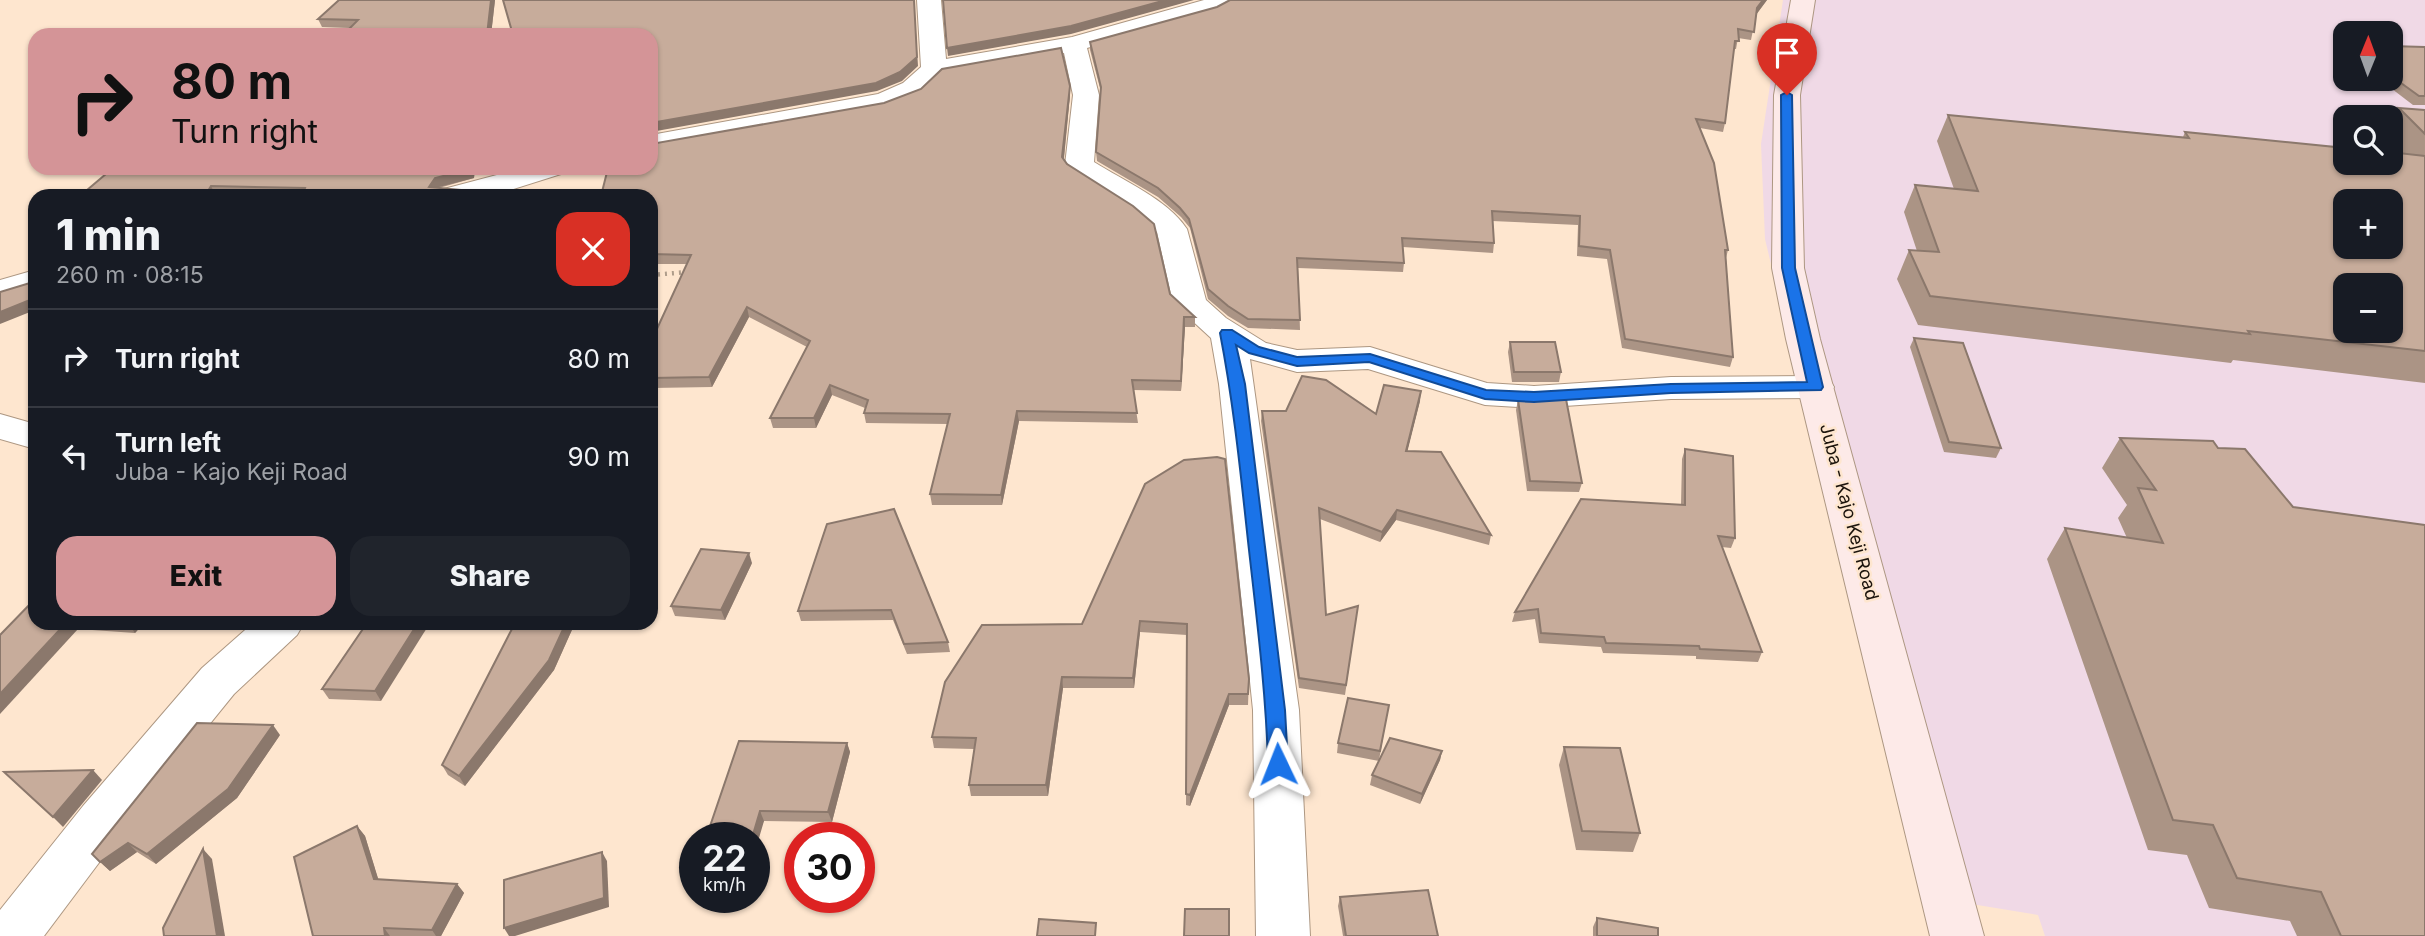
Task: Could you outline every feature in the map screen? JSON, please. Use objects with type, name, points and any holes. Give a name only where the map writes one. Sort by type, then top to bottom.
[{"type":"main road","name":"Juba - Kajo Keji Road","points":[[1804,0],[1787,95],[1788,268],[1957,936]]},
{"type":"street","points":[[929,0],[934,69]]},
{"type":"street","points":[[658,142],[885,101],[912,89],[934,69],[1074,44],[1208,7],[1222,0]]},
{"type":"street","points":[[1074,44],[1086,96],[1079,165],[1146,207],[1172,229],[1190,303],[1227,333],[1254,350],[1297,361],[1370,358],[1485,394],[1534,397],[1671,388],[1816,387]]},
{"type":"street","points":[[483,189],[530,175]]},
{"type":"street","points":[[0,291],[28,282]]},
{"type":"street","points":[[1227,333],[1237,384],[1276,710],[1283,936]]},
{"type":"street","points":[[0,426],[28,435]]},
{"type":"street","points":[[12,936],[100,821],[218,681],[274,630]]},
{"type":"path","points":[[658,274],[690,272]]},
{"type":"shaded area","points":[[1783,0],[2425,0],[2425,936],[2045,936],[2038,915],[1947,900],[1805,407],[1765,239],[1761,144]]},
{"type":"building","points":[[339,0],[491,0],[488,28],[350,28],[358,20],[318,19]]},
{"type":"building","points":[[503,0],[914,0],[917,57],[900,72],[876,83],[658,122],[658,28],[511,28]]},
{"type":"building","points":[[943,0],[1166,0],[1071,26],[947,48]]},
{"type":"building","points":[[1230,0],[1763,0],[1757,8],[1754,32],[1738,29],[1739,41],[1735,41],[1725,123],[1696,119],[1714,163],[1728,250],[1725,250],[1733,357],[1625,339],[1610,250],[1579,246],[1580,216],[1492,211],[1494,243],[1402,238],[1404,263],[1297,258],[1300,320],[1248,319],[1228,306],[1208,289],[1189,219],[1180,208],[1158,188],[1096,152],[1101,87],[1090,42],[1217,7]]},
{"type":"building","points":[[2403,46],[2425,47],[2425,96],[2419,96],[2403,84]]},
{"type":"building","points":[[1061,48],[1070,86],[1062,157],[1067,164],[1133,206],[1154,224],[1170,294],[1195,317],[1184,317],[1181,381],[1132,380],[1137,413],[1017,411],[1001,495],[930,494],[950,414],[864,413],[868,400],[830,385],[814,418],[770,418],[810,341],[747,307],[709,377],[658,378],[658,327],[691,255],[658,254],[658,189],[603,189],[606,175],[658,175],[658,143],[884,103],[921,89],[942,69]]},
{"type":"building","points":[[2403,108],[2425,110],[2425,134],[2403,112]]},
{"type":"building","points":[[1948,115],[2189,138],[2185,132],[2333,147],[2333,175],[2403,175],[2403,153],[2425,156],[2425,351],[2354,343],[2403,343],[2403,273],[2333,273],[2333,341],[2248,331],[2250,334],[1930,296],[1909,250],[1939,252],[1915,185],[1978,191]]},
{"type":"building","points":[[105,175],[447,175],[435,178],[429,187],[451,189],[211,186],[209,189],[88,189]]},
{"type":"building","points":[[28,284],[28,301],[0,312],[0,292]]},
{"type":"building","points":[[1914,338],[1963,343],[2001,448],[1949,442]]},
{"type":"building","points":[[1510,342],[1555,342],[1561,372],[1514,372]]},
{"type":"building","points":[[1302,376],[1326,380],[1376,414],[1384,385],[1421,391],[1406,451],[1441,452],[1491,535],[1397,510],[1382,532],[1319,508],[1326,615],[1358,606],[1346,685],[1299,678],[1262,411],[1286,411]]},
{"type":"building","points":[[1566,399],[1582,483],[1530,481],[1518,400]]},
{"type":"building","points":[[2120,438],[2213,441],[2218,448],[2245,449],[2293,507],[2425,525],[2425,936],[2341,936],[2321,892],[2237,878],[2213,825],[2173,820],[2065,528],[2163,543],[2138,488],[2156,490]]},
{"type":"building","points":[[1685,449],[1733,456],[1735,538],[1718,536],[1762,652],[1700,649],[1699,646],[1606,643],[1604,637],[1541,633],[1538,609],[1515,612],[1581,499],[1685,505]]},
{"type":"building","points":[[1217,457],[1225,459],[1249,679],[1248,694],[1229,694],[1190,795],[1186,794],[1187,624],[1140,621],[1133,678],[1062,677],[1046,785],[969,785],[976,738],[932,737],[945,682],[982,625],[1082,624],[1145,484],[1184,460]]},
{"type":"building","points":[[894,509],[948,642],[904,644],[891,610],[798,611],[827,524]]},
{"type":"building","points":[[701,549],[749,553],[721,610],[671,606]]},
{"type":"building","points":[[28,606],[28,630],[59,630],[0,694],[0,635]]},
{"type":"building","points":[[362,630],[414,630],[375,691],[322,689]]},
{"type":"building","points":[[511,630],[563,630],[549,660],[459,776],[442,765]]},
{"type":"building","points":[[1348,698],[1389,705],[1380,751],[1338,743]]},
{"type":"building","points":[[197,723],[273,725],[228,789],[147,854],[128,843],[100,862],[92,854]]},
{"type":"building","points":[[1390,738],[1442,751],[1422,794],[1372,775]]},
{"type":"building","points":[[739,741],[847,743],[828,812],[760,811],[757,822],[711,822]]},
{"type":"building","points":[[1564,747],[1620,748],[1640,833],[1582,831]]},
{"type":"building","points":[[93,770],[53,817],[4,772]]},
{"type":"building","points":[[357,826],[374,879],[457,884],[432,930],[384,928],[385,936],[313,936],[294,857]]},
{"type":"building","points":[[203,849],[217,936],[164,936],[163,928]]},
{"type":"building","points":[[602,852],[604,898],[504,928],[504,880]]},
{"type":"building","points":[[1428,890],[1438,936],[1346,936],[1340,897]]},
{"type":"building","points":[[1185,909],[1229,909],[1229,936],[1184,936]]},
{"type":"building","points":[[1597,918],[1658,928],[1658,936],[1597,936]]},
{"type":"building","points":[[1039,919],[1096,923],[1095,936],[1037,936]]},
{"type":"route","points":[[1278,764],[1276,710],[1245,446],[1227,333],[1254,350],[1297,361],[1370,358],[1420,376],[1485,394],[1534,397],[1671,388],[1816,387],[1788,268],[1787,95]]}]
